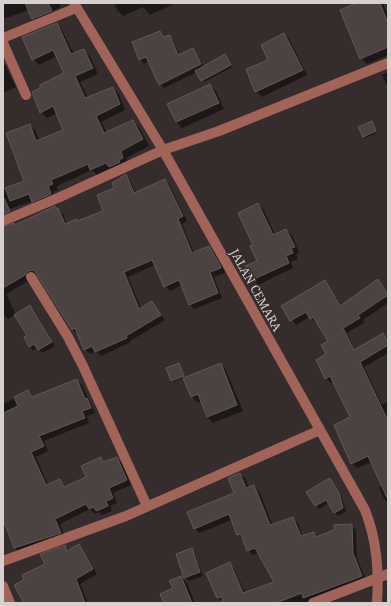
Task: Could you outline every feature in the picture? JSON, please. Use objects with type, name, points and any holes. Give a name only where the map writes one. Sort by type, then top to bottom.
[{"type":"street","points":[[3,38],[75,6]]},
{"type":"street","name":"JALAN CEMARA","points":[[75,6],[163,150],[365,510],[373,532],[383,576],[377,603]]},
{"type":"street","points":[[3,43],[26,95]]},
{"type":"street","points":[[3,221],[163,150],[219,131],[388,63]]},
{"type":"street","points":[[31,277],[68,337],[83,366],[148,506]]},
{"type":"street","points":[[3,561],[148,506],[320,430]]},
{"type":"street","points":[[313,603],[383,576]]},
{"type":"street","points":[[3,586],[10,603]]},
{"type":"building","points":[[25,3],[48,3],[52,11],[32,19]]},
{"type":"building","points":[[357,3],[380,3],[388,23],[388,47],[360,59],[340,10]]},
{"type":"building","points":[[57,23],[71,54],[84,49],[93,68],[75,76],[85,98],[113,87],[120,104],[96,116],[104,133],[133,120],[143,139],[121,151],[123,158],[119,160],[120,162],[109,167],[106,163],[90,170],[88,164],[51,180],[53,184],[48,186],[51,194],[32,202],[29,194],[10,201],[5,188],[24,181],[6,133],[30,124],[36,141],[63,130],[53,106],[40,113],[32,92],[40,88],[40,85],[64,73],[53,50],[32,60],[22,37]]},
{"type":"building","points":[[160,31],[163,37],[170,35],[178,55],[193,48],[201,64],[159,85],[146,57],[139,60],[132,42]]},
{"type":"building","points":[[284,33],[303,70],[255,92],[246,69],[268,60],[261,45]]},
{"type":"building","points":[[225,54],[231,65],[201,81],[195,71]]},
{"type":"building","points":[[210,84],[219,103],[176,122],[167,104]]},
{"type":"building","points":[[372,121],[376,131],[363,137],[358,127]]},
{"type":"building","points":[[126,174],[134,193],[165,179],[183,216],[178,219],[192,253],[209,246],[220,265],[221,268],[210,272],[218,293],[189,305],[179,280],[164,287],[152,260],[124,272],[139,309],[152,301],[161,315],[126,336],[127,338],[95,352],[92,346],[84,350],[75,328],[72,330],[34,270],[28,271],[25,275],[3,288],[3,227],[14,223],[15,225],[55,206],[57,209],[58,208],[65,224],[103,211],[97,195],[114,188],[112,183]]},
{"type":"building","points":[[3,196],[10,211],[3,214]]},
{"type":"building","points":[[258,203],[273,235],[286,229],[295,247],[291,248],[293,253],[286,256],[289,263],[252,280],[245,266],[257,261],[250,246],[253,245],[238,213]]},
{"type":"building","points":[[378,279],[388,295],[358,315],[360,318],[343,328],[354,350],[383,333],[388,343],[388,345],[360,362],[388,421],[388,500],[368,456],[351,464],[334,425],[350,417],[330,376],[325,379],[316,360],[326,354],[321,345],[328,341],[313,317],[310,319],[306,312],[290,321],[281,306],[325,280],[340,306]]},
{"type":"building","points":[[30,305],[52,342],[38,350],[34,344],[29,347],[24,337],[27,335],[14,315]]},
{"type":"building","points":[[179,363],[184,376],[171,381],[166,368]]},
{"type":"building","points":[[221,363],[237,405],[207,417],[198,394],[191,397],[183,378]]},
{"type":"building","points":[[77,379],[85,399],[87,398],[91,408],[82,411],[85,418],[39,436],[44,446],[31,452],[46,485],[60,479],[64,487],[86,477],[81,466],[101,457],[103,462],[117,457],[127,480],[109,488],[113,498],[106,501],[108,506],[96,511],[94,507],[89,509],[86,504],[55,519],[61,533],[14,548],[3,519],[3,413],[18,406],[14,397],[28,390],[32,397]]},
{"type":"building","points":[[240,473],[246,488],[254,485],[270,525],[293,517],[301,536],[314,532],[316,537],[334,530],[334,525],[352,524],[353,553],[362,576],[303,598],[302,593],[276,603],[219,603],[223,600],[221,597],[217,598],[206,573],[230,562],[243,593],[274,582],[255,548],[247,551],[241,534],[237,535],[229,514],[194,529],[187,512],[234,493],[228,478]]},
{"type":"building","points":[[330,478],[339,493],[343,508],[334,513],[326,500],[315,506],[306,492]]},
{"type":"building","points":[[79,544],[93,569],[76,579],[85,603],[24,603],[14,585],[24,580],[22,575],[45,564],[40,554],[65,545],[67,551]]},
{"type":"building","points":[[192,548],[200,572],[184,578],[176,554]]},
{"type":"building","points":[[181,576],[192,603],[164,603],[160,594],[173,588],[169,581]]}]
